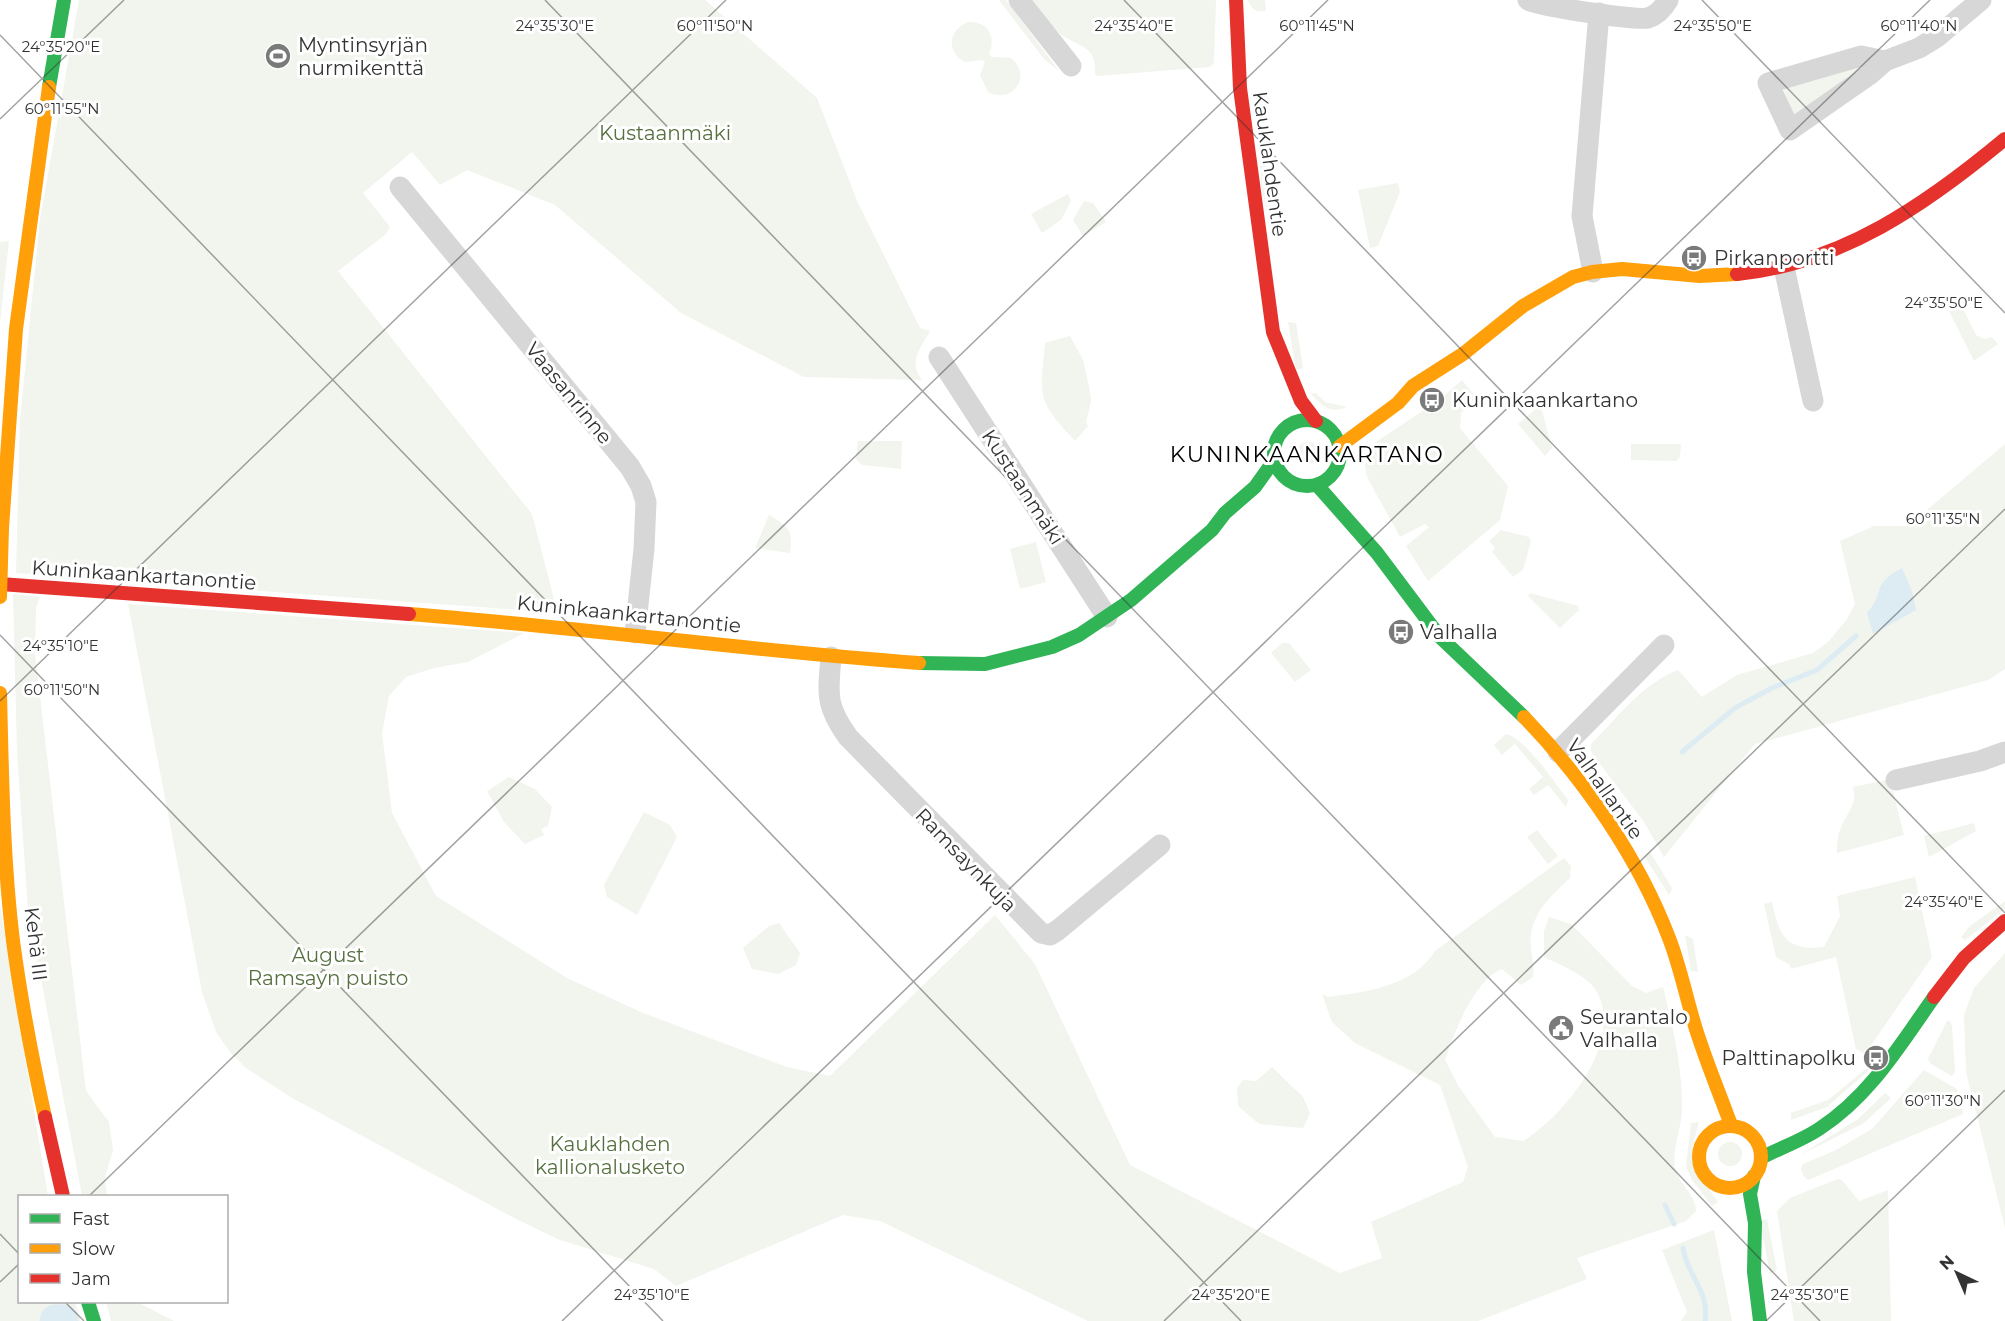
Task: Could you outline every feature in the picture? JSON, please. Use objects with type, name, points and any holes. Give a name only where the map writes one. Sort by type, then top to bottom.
[{"type":"main road","points":[[0,597],[8,395],[22,257],[64,0]]},
{"type":"main road","name":"Kauklahdentie","points":[[1236,0],[1240,88],[1273,332],[1284,352],[1294,391],[1304,409],[1321,424]]},
{"type":"main road","points":[[1340,446],[1364,424],[1461,355],[1542,291],[1593,272],[1619,271],[1713,276],[1784,267],[1899,220],[1971,168],[2005,139]]},
{"type":"main road","name":"Kauklahdentie","points":[[1271,363],[1268,352],[1273,332]]},
{"type":"main road","points":[[1392,390],[1413,387]]},
{"type":"main road","points":[[1281,412],[1283,430]]},
{"type":"main road","points":[[1297,485],[1282,475],[1275,459],[1276,444],[1283,430],[1298,421],[1321,424],[1340,418]]},
{"type":"main road","points":[[1280,492],[1297,485],[1317,485],[1338,477],[1340,446],[1335,435],[1321,424]]},
{"type":"main road","name":"Kuninkaankartanontie","points":[[0,584],[532,623],[831,657],[935,664],[985,664],[1052,647],[1079,635],[1107,617],[1212,531],[1225,513],[1255,487],[1275,459]]},
{"type":"main road","name":"Valhallantie","points":[[1317,485],[1339,507],[1360,536],[1377,553],[1440,637],[1522,714],[1558,752],[1603,815],[1644,884],[1669,938],[1696,1029],[1731,1125]]},
{"type":"main road","name":"Valhallantie","points":[[1368,521],[1377,553]]},
{"type":"main road","name":"Kuninkaankartanontie","points":[[1212,531],[1232,526]]},
{"type":"main road","name":"Kehä III","points":[[0,693],[2,781],[14,939],[38,1085],[63,1195]]},
{"type":"main road","points":[[1761,1158],[1822,1128],[1872,1084],[1920,1014],[1964,957],[2005,921]]},
{"type":"main road","name":"Valhallantie","points":[[1696,1029],[1697,1079]]},
{"type":"main road","points":[[1800,1122],[1844,1108]]},
{"type":"main road","points":[[1706,1118],[1706,1137]]},
{"type":"main road","points":[[1754,1176],[1740,1186],[1724,1187],[1708,1179],[1699,1163],[1701,1145],[1713,1130],[1731,1125],[1750,1132],[1768,1132]]},
{"type":"main road","points":[[1750,1132],[1760,1149],[1761,1158],[1750,1194],[1755,1223],[1754,1272],[1760,1321]]},
{"type":"main road","points":[[1724,1187],[1732,1204]]},
{"type":"main road","points":[[1742,1235],[1754,1272]]},
{"type":"main road","points":[[88,1303],[94,1321]]},
{"type":"street","points":[[1019,0],[1071,66]]},
{"type":"street","points":[[1528,0],[1599,13],[1647,18],[1660,11],[1668,0]]},
{"type":"street","points":[[1885,61],[1861,56],[1768,83],[1790,130],[1869,75],[1885,61],[1919,48],[1937,37],[1981,0]]},
{"type":"street","points":[[1593,272],[1582,216],[1599,13]]},
{"type":"street","name":"Vaasanrinne","points":[[400,187],[630,467],[641,486],[646,517],[635,633]]},
{"type":"street","points":[[1784,267],[1813,400]]},
{"type":"street","name":"Kustaanmäki","points":[[939,357],[1107,617]]},
{"type":"street","points":[[1558,752],[1664,645]]},
{"type":"street","name":"Ramsaynkuja","points":[[831,657],[829,703],[833,717],[848,737],[1041,933],[1050,934],[1058,930],[1161,845]]},
{"type":"street","points":[[1896,780],[1980,761],[2005,752]]},
{"type":"green space","points":[[79,0],[705,0],[817,98],[858,203],[920,328],[930,331],[919,350],[916,361],[916,367],[922,380],[804,377],[681,313],[555,205],[467,170],[440,185],[412,152],[363,193],[390,227],[386,234],[338,271],[532,514],[555,603],[521,610],[16,573],[20,420],[40,219]]},
{"type":"green space","points":[[999,0],[1006,0],[1059,71],[1044,59]]},
{"type":"green space","points":[[1033,0],[1216,0],[1214,63],[1210,67],[1097,76],[1089,51],[1057,31]]},
{"type":"green space","points":[[1248,0],[1265,0],[1266,11],[1254,10]]},
{"type":"green space","points":[[968,22],[980,24],[989,31],[992,41],[989,54],[992,57],[1011,58],[1017,65],[1020,80],[1012,91],[1005,95],[988,92],[980,75],[985,62],[982,60],[965,62],[955,53],[952,47],[953,36],[956,30]]},
{"type":"green space","points":[[1859,63],[1863,67],[1795,115],[1792,113],[1783,87]]},
{"type":"green space","points":[[1256,110],[1260,110],[1267,172],[1282,231],[1279,236],[1276,236],[1262,194]]},
{"type":"green space","points":[[1398,183],[1400,192],[1378,246],[1370,248],[1358,190]]},
{"type":"green space","points":[[1068,194],[1071,201],[1061,220],[1042,233],[1031,214]]},
{"type":"green space","points":[[1084,201],[1093,203],[1106,222],[1083,236],[1073,220]]},
{"type":"green space","points":[[9,241],[0,323],[0,242]]},
{"type":"green space","points":[[1959,300],[1976,335],[1984,339],[1992,337],[1998,344],[1974,361],[1947,307]]},
{"type":"green space","points":[[1288,322],[1296,323],[1303,368],[1296,370]]},
{"type":"green space","points":[[1070,336],[1083,360],[1091,401],[1086,422],[1088,426],[1075,441],[1053,416],[1047,406],[1042,387],[1045,343]]},
{"type":"green space","points":[[1462,380],[1477,398],[1461,413],[1460,428],[1508,486],[1500,520],[1428,581],[1406,546],[1429,527],[1425,524],[1400,537],[1367,477],[1365,466],[1373,444],[1439,400]]},
{"type":"green space","points":[[1316,393],[1325,402],[1347,407],[1336,410],[1327,408],[1311,394]]},
{"type":"green space","points":[[1541,407],[1552,448],[1545,456],[1518,424]]},
{"type":"green space","points":[[858,441],[902,441],[901,469],[862,465],[856,459]]},
{"type":"green space","points":[[1308,442],[1316,445],[1319,453],[1316,461],[1308,464],[1300,461],[1297,453],[1300,445]]},
{"type":"green space","points":[[1631,444],[1681,444],[1680,457],[1676,461],[1631,460]]},
{"type":"green space","points":[[2005,444],[2005,669],[1988,680],[1755,744],[1664,857],[1644,822],[1591,752],[1591,744],[1642,692],[1653,683],[1678,670],[1702,697],[1737,675],[1813,653],[1828,642],[1847,619],[1855,604],[1840,541],[1874,526],[1908,526]]},
{"type":"green space","points":[[769,515],[788,529],[791,539],[790,553],[755,548]]},
{"type":"green space","points":[[1501,530],[1529,537],[1531,541],[1523,570],[1513,577],[1492,552],[1495,548],[1489,541]]},
{"type":"green space","points":[[1036,542],[1046,582],[1020,589],[1010,549]]},
{"type":"green space","points":[[1530,593],[1578,606],[1579,610],[1560,628],[1528,596]]},
{"type":"green space","points":[[13,594],[40,597],[36,608],[35,653],[86,1091],[109,1122],[113,1150],[105,1178],[107,1195],[82,1195],[28,910],[17,753]]},
{"type":"green space","name":"August Ramsayn puisto","points":[[128,604],[524,633],[468,662],[434,668],[406,677],[389,696],[382,733],[392,813],[436,896],[567,978],[643,1013],[787,1067],[830,1076],[995,915],[1035,964],[1130,1165],[1340,1273],[1382,1258],[1371,1222],[1463,1182],[1468,1167],[1440,1085],[1355,1043],[1332,1022],[1322,994],[1328,997],[1358,993],[1402,980],[1426,963],[1435,951],[1564,858],[1571,866],[1570,878],[1545,903],[1533,926],[1531,940],[1533,977],[1521,985],[1502,969],[1492,975],[1466,1008],[1445,1060],[1459,1087],[1495,1137],[1524,1141],[1555,1115],[1571,1097],[1595,1058],[1602,1037],[1604,1016],[1599,996],[1590,983],[1575,972],[1544,957],[1544,931],[1549,917],[1571,924],[1632,986],[1646,993],[1663,987],[1674,1033],[1681,1080],[1682,1111],[1675,1167],[1693,1199],[1696,1211],[1686,1221],[1577,1258],[1587,1279],[1478,1321],[1088,1321],[880,1221],[843,1215],[676,1286],[654,1269],[560,1240],[516,1219],[294,1099],[246,1068],[230,1052],[216,1032],[202,992]]},
{"type":"green space","points":[[1282,643],[1289,643],[1311,670],[1295,682],[1271,653]]},
{"type":"green space","points":[[1506,734],[1514,737],[1540,762],[1568,800],[1566,807],[1548,785],[1534,795],[1529,789],[1543,777],[1515,744],[1502,755],[1494,745]]},
{"type":"green space","points":[[1583,759],[1636,828],[1630,833],[1578,761]]},
{"type":"green space","points":[[509,777],[535,789],[552,807],[548,826],[541,829],[544,835],[525,844],[504,822],[487,791]]},
{"type":"green space","points":[[1887,780],[1890,791],[1893,791],[1904,835],[1837,853],[1840,829],[1854,801],[1853,787]]},
{"type":"green space","points":[[644,812],[670,825],[677,837],[637,915],[607,897],[604,885]]},
{"type":"green space","points":[[1974,823],[1976,831],[1929,857],[1924,836]]},
{"type":"green space","points":[[1537,830],[1558,856],[1548,864],[1527,837]]},
{"type":"green space","points":[[1650,852],[1672,888],[1669,895],[1644,856]]},
{"type":"green space","points":[[1915,877],[1932,957],[1865,1054],[1856,1049],[1836,957],[1791,969],[1790,965],[1776,957],[1764,904],[1772,902],[1778,924],[1786,939],[1801,946],[1824,947],[1840,916],[1837,896]]},
{"type":"green space","points":[[2005,901],[2005,909],[1965,940],[1961,937],[1970,926]]},
{"type":"green space","points":[[0,905],[48,1195],[18,1195],[18,1303],[75,1303],[81,1321],[0,1321]]},
{"type":"green space","points":[[779,923],[800,953],[796,965],[778,974],[752,969],[743,948],[769,926]]},
{"type":"green space","points":[[1685,935],[1693,939],[1698,972],[1691,971]]},
{"type":"green space","points":[[2005,953],[2005,1228],[1966,1072],[1964,1015],[1974,988]]},
{"type":"green space","points":[[1947,1021],[1950,1021],[1952,1026],[1955,1072],[1952,1076],[1931,1064],[1928,1059]]},
{"type":"green space","points":[[1272,1067],[1303,1097],[1310,1113],[1303,1128],[1259,1124],[1238,1106],[1237,1088],[1243,1080],[1256,1081]]},
{"type":"green space","points":[[1867,1068],[1869,1070],[1827,1107],[1791,1120],[1791,1113],[1828,1100]]},
{"type":"green space","points":[[1924,1070],[1957,1089],[1963,1114],[1808,1180],[1804,1177],[1801,1168],[1803,1164],[1834,1151],[1872,1129]]},
{"type":"green space","points":[[1885,1093],[1891,1098],[1864,1123],[1800,1155],[1858,1119]]},
{"type":"green space","points":[[1699,1122],[1692,1149],[1693,1167],[1718,1202],[1712,1206],[1692,1180],[1686,1166],[1691,1123]]},
{"type":"green space","points":[[1730,1142],[1738,1146],[1742,1154],[1738,1162],[1730,1166],[1722,1162],[1718,1154],[1722,1146]]},
{"type":"green space","points":[[1838,1179],[1842,1180],[1859,1201],[1888,1190],[1891,1321],[1794,1321],[1777,1211],[1790,1198]]},
{"type":"green space","points":[[1767,1219],[1777,1270],[1770,1274],[1760,1221]]},
{"type":"green space","points":[[1714,1230],[1732,1321],[1681,1321],[1687,1312],[1662,1250]]},
{"type":"green space","points":[[106,1303],[139,1303],[174,1321],[111,1321]]},
{"type":"shaded area","points":[[1902,568],[1912,591],[1916,610],[1873,634],[1867,613],[1873,606],[1882,584]]},
{"type":"waterway","points":[[1682,752],[1735,708],[1772,688],[1817,670],[1856,636]]},
{"type":"waterway","points":[[1665,1205],[1674,1224]]},
{"type":"waterway","points":[[1683,1248],[1688,1266],[1704,1301],[1705,1321]]},
{"type":"waterway","points":[[56,1321],[62,1321]]},
{"type":"traffic: fast","points":[[49,87],[64,0]]},
{"type":"traffic: fast","points":[[1301,420],[1313,420],[1325,425],[1335,435],[1340,453],[1338,466],[1325,481],[1313,486],[1301,486],[1289,481],[1279,471],[1274,459],[1274,447],[1279,435],[1289,425],[1301,420]]},
{"type":"traffic: fast","points":[[919,663],[985,664],[1052,647],[1079,635],[1131,600],[1212,530],[1225,513],[1255,487],[1275,459]]},
{"type":"traffic: fast","points":[[1317,485],[1377,553],[1440,637],[1524,717]]},
{"type":"traffic: fast","points":[[1761,1158],[1812,1133],[1854,1101],[1883,1069],[1934,997]]},
{"type":"traffic: fast","points":[[1754,1176],[1750,1194],[1755,1223],[1754,1272],[1760,1321]]},
{"type":"traffic: fast","points":[[88,1303],[94,1321]]},
{"type":"traffic: slow","points":[[2,528],[16,329],[49,87]]},
{"type":"traffic: slow","points":[[1340,446],[1398,403],[1413,386],[1463,354],[1523,306],[1573,277],[1592,272],[1622,269],[1700,276],[1737,274]]},
{"type":"traffic: slow","points":[[0,597],[2,528]]},
{"type":"traffic: slow","points":[[409,614],[919,663]]},
{"type":"traffic: slow","points":[[0,693],[3,817],[13,941],[23,1007],[45,1117]]},
{"type":"traffic: slow","points":[[1524,717],[1568,766],[1588,793],[1642,878],[1673,949],[1699,1038],[1731,1125]]},
{"type":"traffic: slow","points":[[1730,1126],[1742,1128],[1752,1135],[1759,1145],[1761,1157],[1759,1169],[1752,1179],[1742,1186],[1730,1188],[1718,1186],[1708,1179],[1701,1169],[1699,1157],[1701,1145],[1708,1135],[1718,1128],[1730,1126]]},
{"type":"traffic: jam","points":[[1236,0],[1240,88],[1273,332],[1301,401],[1316,421]]},
{"type":"traffic: jam","points":[[1737,274],[1775,268],[1812,258],[1881,227],[1945,186],[2005,139]]},
{"type":"traffic: jam","points":[[0,584],[409,614]]},
{"type":"traffic: jam","points":[[1934,997],[1964,958],[2005,921]]},
{"type":"traffic: jam","points":[[45,1117],[63,1195]]},
{"type":"place","name":"Myntinsyrjän nurmikenttä","points":[[278,56]]},
{"type":"place","name":"Pirkanportti","points":[[1694,258]]},
{"type":"place","name":"Kuninkaankartano","points":[[1432,400]]},
{"type":"place","name":"Valhalla","points":[[1401,632]]},
{"type":"place","name":"Seurantalo Valhalla","points":[[1561,1028]]},
{"type":"place","name":"Palttinapolku","points":[[1876,1058]]},
{"type":"district","name":"KUNINKAANKARTANO","points":[[1307,454]]},
{"type":"park label","name":"Kauklahden kallionalusketo","points":[[610,1156]]}]
